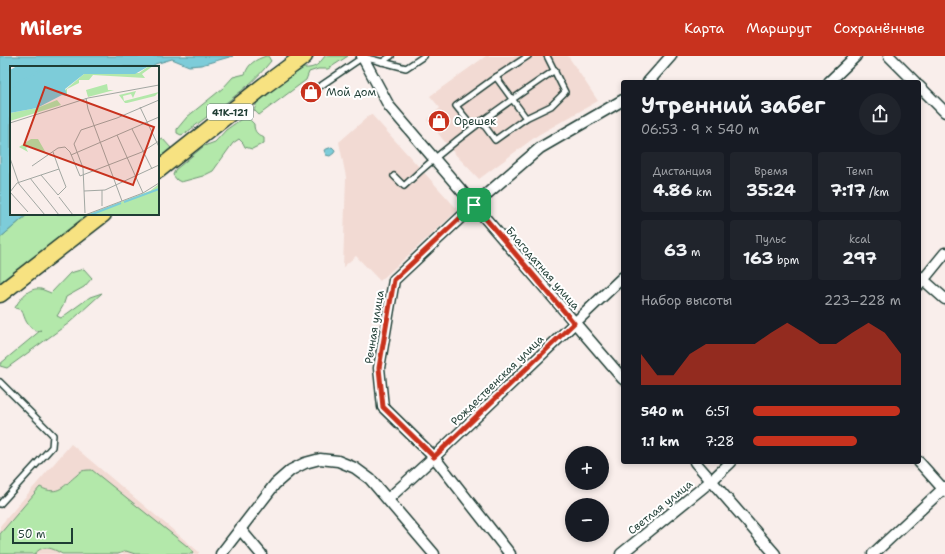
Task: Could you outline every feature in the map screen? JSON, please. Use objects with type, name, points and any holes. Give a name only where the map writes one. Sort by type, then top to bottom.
[{"type":"main road","name":"41К-121","points":[[159,169],[304,56]]},
{"type":"main road","points":[[0,294],[102,215]]},
{"type":"street","name":"Благодатная улица","points":[[363,56],[389,106],[621,377]]},
{"type":"street","points":[[650,80],[671,56]]},
{"type":"street","points":[[831,80],[856,56]]},
{"type":"street","points":[[889,56],[913,80]]},
{"type":"street","points":[[921,88],[945,112]]},
{"type":"street","name":"Речная улица","points":[[510,554],[434,457],[383,407],[379,368],[394,280],[474,205],[540,148],[621,101]]},
{"type":"street","points":[[921,279],[945,253]]},
{"type":"street","name":"Рождественская улица","points":[[388,499],[621,279]]},
{"type":"street","points":[[921,281],[945,299]]},
{"type":"street","points":[[221,554],[280,479],[291,470],[306,462],[320,459],[338,461],[355,468],[370,479],[434,554]]},
{"type":"street","points":[[697,464],[775,554]]},
{"type":"street","name":"Светлая улица","points":[[621,554],[711,481],[729,464]]},
{"type":"street","points":[[873,554],[944,489],[921,464]]},
{"type":"street","points":[[240,529],[261,554]]},
{"type":"lane","points":[[319,87],[363,56],[406,68],[424,56]]},
{"type":"lane","points":[[382,62],[391,56]]},
{"type":"lane","points":[[473,127],[456,106],[528,56]]},
{"type":"lane","points":[[481,121],[495,140],[526,118],[551,106],[565,92],[547,56]]},
{"type":"lane","points":[[394,176],[404,186],[434,158],[473,127],[555,70]]},
{"type":"lane","points":[[496,77],[526,118]]},
{"type":"lane","points":[[0,382],[53,435],[52,447],[0,504]]},
{"type":"shaded area","points":[[486,56],[568,56],[598,101],[538,135],[479,179],[454,153],[427,120],[440,108],[430,96]]},
{"type":"shaded area","points":[[371,114],[458,210],[380,281],[356,256],[343,267],[346,177],[339,142]]},
{"type":"shaded area","points":[[71,444],[199,552],[198,554],[0,554],[0,526]]},
{"type":"green space","points":[[268,56],[271,61],[242,91],[186,133],[181,135],[177,133],[177,129],[187,117],[223,88],[233,77],[245,74],[248,67],[253,62]]},
{"type":"green space","points":[[325,56],[348,56],[328,69],[318,69],[309,72],[306,80],[259,115],[254,110],[258,100],[284,77],[296,73],[304,68],[314,67],[319,64]]},
{"type":"green space","points":[[244,117],[249,119],[254,124],[258,134],[264,138],[264,143],[252,149],[245,147],[239,139],[233,143],[213,171],[203,176],[181,182],[177,180],[173,175],[175,170],[204,146],[215,142],[226,130]]},
{"type":"green space","points":[[162,138],[171,148],[159,158],[159,140]]},
{"type":"green space","points":[[27,215],[90,215],[0,286],[0,238]]},
{"type":"green space","points":[[84,269],[92,278],[84,287],[66,297],[57,316],[61,318],[90,297],[102,293],[69,323],[7,368],[0,366],[0,364],[41,330],[36,331],[30,327],[25,320],[22,310],[15,308],[22,297],[29,291],[37,289],[51,293],[70,273]]},
{"type":"green space","points":[[92,470],[192,550],[193,554],[135,554],[126,551],[118,554],[62,554],[55,550],[44,548],[35,554],[0,554],[0,534],[40,487],[52,491],[57,490],[65,486],[81,471]]},
{"type":"water","points":[[0,56],[233,56],[201,65],[189,66],[172,59],[155,64],[154,66],[10,66],[10,215],[27,215],[0,238]]},
{"type":"water","points":[[332,147],[335,150],[334,153],[330,156],[326,155],[324,150]]},
{"type":"place","name":"Мой дом","points":[[311,92]]},
{"type":"place","name":"Орешек","points":[[439,121]]},
{"type":"route","points":[[474,205],[574,323],[434,457],[383,407],[379,368],[394,280],[474,205]]}]
